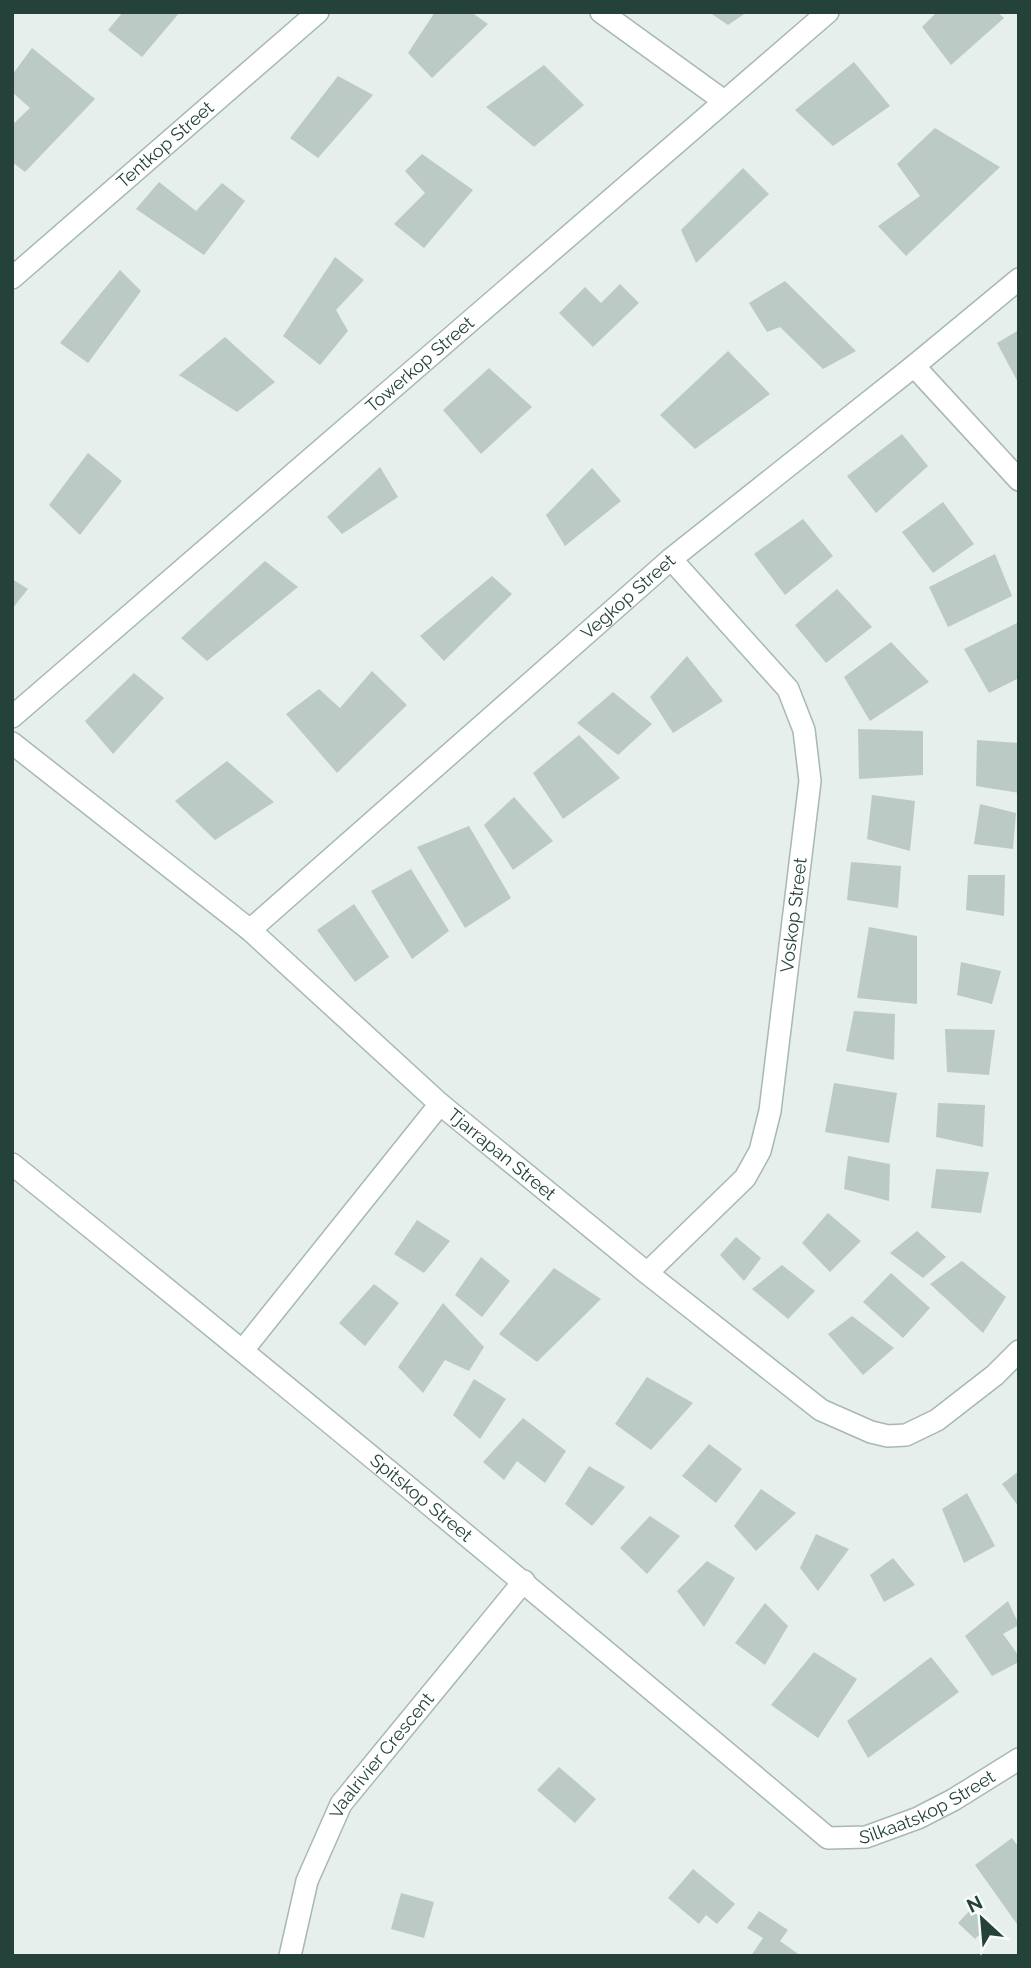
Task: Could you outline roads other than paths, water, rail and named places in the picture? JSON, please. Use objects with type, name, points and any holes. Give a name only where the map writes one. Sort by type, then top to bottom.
[{"type":"street","name":"Tentkop Street","points":[[12,278],[318,12]]},
{"type":"street","points":[[601,12],[724,101]]},
{"type":"street","name":"Towerkop Street","points":[[12,717],[828,12]]},
{"type":"street","name":"Vegkop Street","points":[[250,930],[671,559],[1019,279]]},
{"type":"street","points":[[914,366],[1019,480]]},
{"type":"street","name":"Voskop Street","points":[[647,1273],[744,1178],[760,1151],[771,1111],[810,781],[804,730],[788,689],[671,559]]},
{"type":"street","name":"Tjarrapan Street","points":[[12,743],[250,930],[440,1104],[647,1273],[821,1410],[880,1434],[906,1435],[937,1420],[995,1375],[1019,1352]]},
{"type":"street","points":[[243,1350],[440,1104]]},
{"type":"street","name":"Spitskop Street","points":[[12,1164],[524,1581],[828,1838]]},
{"type":"street","name":"Vaalrivier Crescent","points":[[289,1956],[307,1881],[341,1804],[524,1581]]},
{"type":"street","name":"Silkaatskop Street","points":[[828,1838],[866,1837],[918,1818],[953,1800],[1019,1759]]}]
